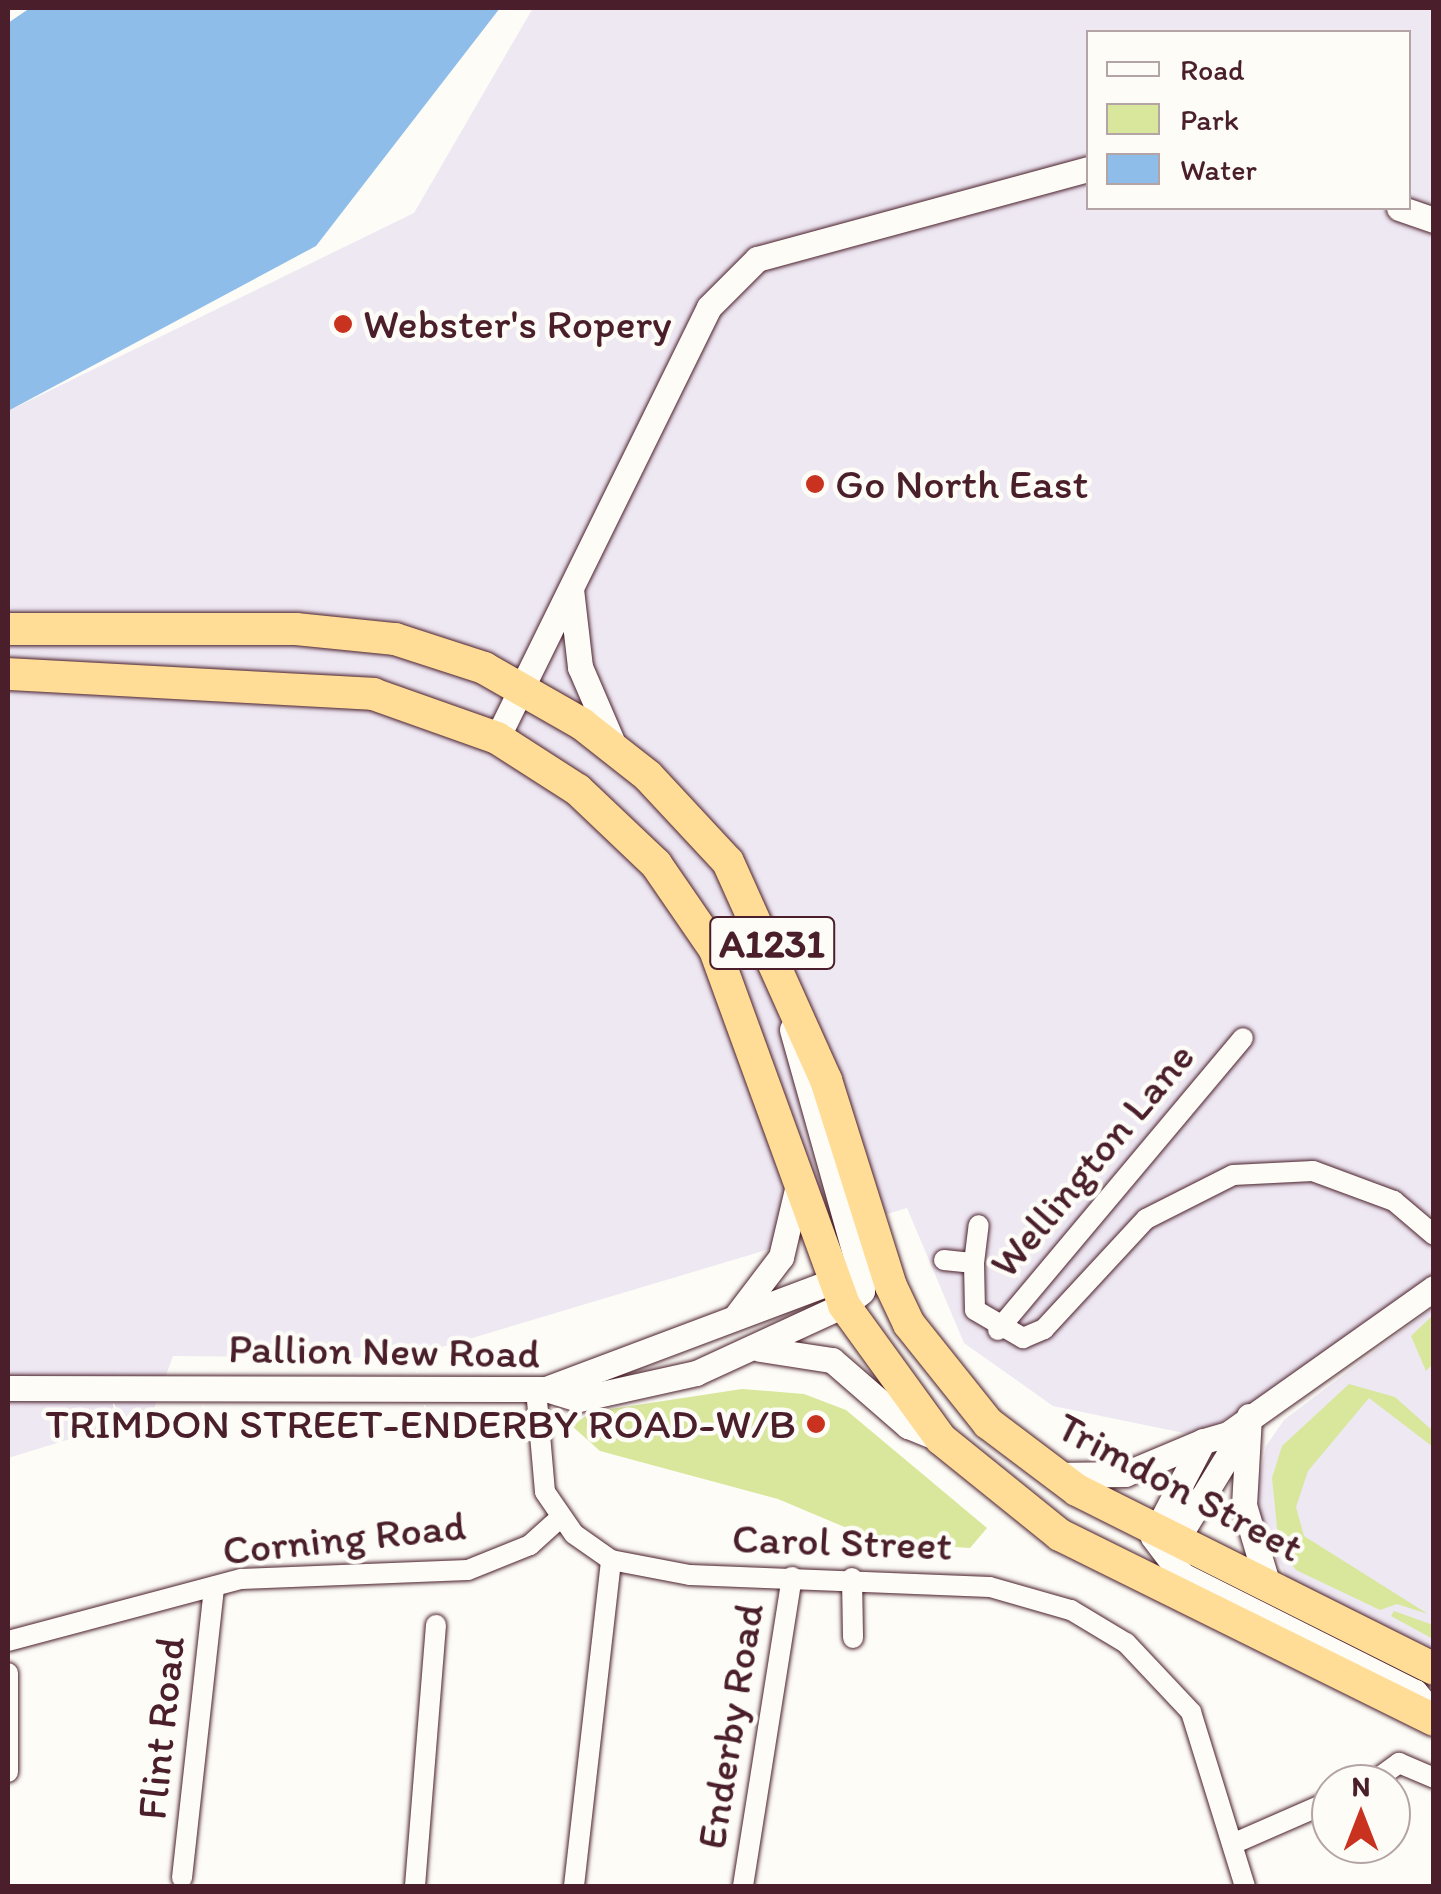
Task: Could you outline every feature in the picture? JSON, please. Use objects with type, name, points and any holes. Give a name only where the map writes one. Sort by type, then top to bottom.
[{"type":"highway","name":"A1231","points":[[8,629],[341,630],[445,653],[523,687],[618,752],[728,862],[777,955],[858,1285]]},
{"type":"highway","name":"A1231","points":[[8,674],[336,688],[497,738],[606,813],[693,914],[753,1036],[798,1185],[858,1285],[940,1440],[1060,1536],[1434,1717]]},
{"type":"highway","name":"Trimdon Street","points":[[858,1285],[976,1409],[1053,1475],[1164,1542],[1267,1582],[1434,1668]]},
{"type":"street","points":[[497,738],[709,307],[757,259],[1086,169]]},
{"type":"street","points":[[1405,210],[1434,220]]},
{"type":"street","points":[[574,577],[580,667],[618,752]]},
{"type":"street","name":"Wellington Lane","points":[[998,1330],[1243,1038]]},
{"type":"street","points":[[979,1225],[974,1263],[975,1310],[998,1330],[1023,1338],[1044,1329],[1146,1219],[1233,1176],[1313,1172],[1394,1201],[1434,1235]]},
{"type":"street","points":[[736,1316],[781,1257],[798,1185]]},
{"type":"street","points":[[944,1260],[974,1263]]},
{"type":"street","points":[[560,1518],[538,1461],[541,1389],[736,1316],[858,1285]]},
{"type":"street","name":"Pallion New Road","points":[[8,1388],[541,1389],[578,1398],[624,1392],[750,1350],[858,1285]]},
{"type":"street","points":[[1053,1475],[1125,1474],[1216,1437],[1434,1288]]},
{"type":"street","name":"Pallion New Road","points":[[750,1350],[832,1360],[908,1426],[940,1440]]},
{"type":"street","points":[[1250,1416],[1244,1505],[1267,1582]]},
{"type":"street","points":[[1111,1563],[1164,1542],[1216,1437]]},
{"type":"street","name":"Carol Street","points":[[560,1518],[611,1560],[662,1573],[852,1578],[1034,1596],[1126,1643],[1191,1712],[1237,1842],[1246,1886]]},
{"type":"street","name":"Corning Road","points":[[8,1641],[214,1587],[468,1570],[530,1545],[560,1518]]},
{"type":"street","points":[[1164,1542],[1415,1692],[1434,1717]]},
{"type":"street","points":[[574,1886],[611,1560]]},
{"type":"street","name":"Enderby Road","points":[[743,1886],[792,1576]]},
{"type":"street","points":[[852,1578],[853,1638]]},
{"type":"street","name":"Flint Road","points":[[182,1878],[214,1587]]},
{"type":"street","points":[[415,1886],[436,1625]]},
{"type":"street","points":[[8,1673],[8,1772]]},
{"type":"street","points":[[1405,1764],[1409,1762],[1434,1778]]},
{"type":"street","points":[[1237,1842],[1311,1810]]},
{"type":"shaded area","points":[[533,8],[1433,8],[1433,1290],[1198,1436],[1053,1406],[964,1343],[907,1208],[405,1358],[173,1356],[152,1414],[8,1458],[8,411],[414,213]]},
{"type":"shaded area","points":[[1433,1307],[1433,1656],[1287,1578],[1259,1523],[1258,1488],[1266,1446],[1284,1420]]},
{"type":"green space","points":[[1433,1315],[1433,1364],[1426,1371],[1411,1336]]},
{"type":"green space","points":[[1349,1384],[1395,1397],[1433,1431],[1433,1447],[1369,1398],[1308,1471],[1296,1507],[1304,1536],[1428,1614],[1397,1604],[1380,1610],[1296,1570],[1279,1547],[1272,1478],[1282,1446]]},
{"type":"green space","points":[[742,1389],[804,1394],[846,1410],[987,1528],[970,1548],[880,1542],[778,1499],[600,1451],[572,1426],[591,1412]]},
{"type":"green space","points":[[1394,1611],[1433,1625],[1433,1639],[1391,1616]]},
{"type":"water","points":[[30,8],[500,8],[316,246],[8,411],[8,23]]},
{"type":"place","name":"Webster's Ropery","points":[[343,324]]},
{"type":"place","name":"Go North East","points":[[815,484]]},
{"type":"place","name":"TRIMDON STREET-ENDERBY ROAD-W/B","points":[[816,1424]]}]
